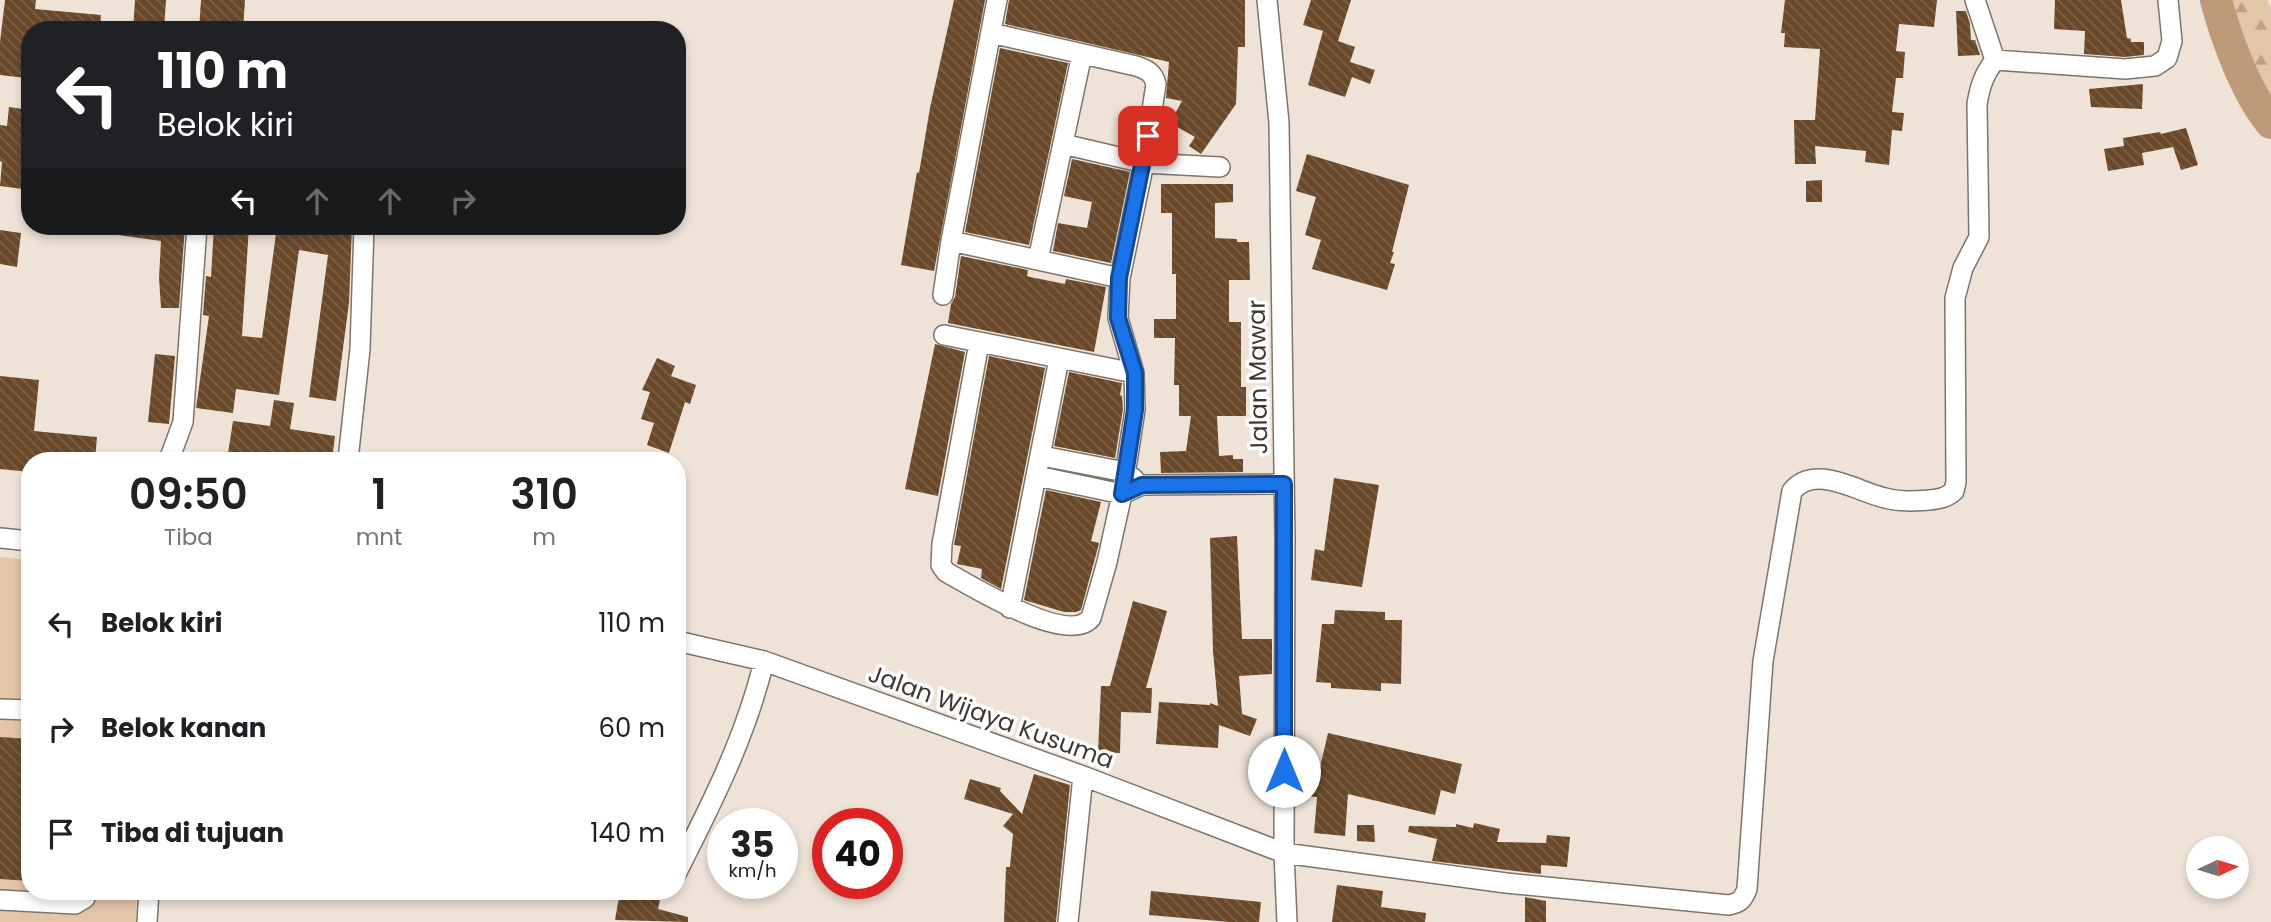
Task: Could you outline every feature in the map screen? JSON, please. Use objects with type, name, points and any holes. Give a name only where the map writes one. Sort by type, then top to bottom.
[{"type":"street","points":[[943,295],[997,0]]},
{"type":"street","name":"Jalan Mawar","points":[[1266,0],[1279,123],[1284,484],[1284,853],[1287,922]]},
{"type":"street","points":[[1975,0],[1995,60],[2125,69],[2155,66],[2167,58],[2172,41],[2168,0]]},
{"type":"street","points":[[979,343],[942,544],[941,565],[946,572],[1010,608],[1061,625],[1077,627],[1086,624],[1091,618],[1107,562],[1122,494],[1135,410],[1135,373],[1118,318],[1119,278],[1144,163],[1156,84],[1154,76],[1136,66],[991,33]]},
{"type":"street","points":[[1038,260],[1082,54]]},
{"type":"street","name":"Jalan Wijaya Kusuma","points":[[686,643],[764,661],[1083,776],[1284,853],[1506,883],[1729,905],[1738,903],[1746,889],[1763,661],[1792,491],[1799,483],[1807,480],[1830,481],[1900,501],[1943,498],[1954,491],[1955,298],[1963,268],[1979,237],[1977,104],[1980,86],[1995,60]]},
{"type":"street","points":[[1063,144],[1144,163],[1220,167]]},
{"type":"street","points":[[172,452],[183,422],[196,235]]},
{"type":"street","points":[[349,452],[360,349],[364,235]]},
{"type":"street","points":[[951,241],[1119,278]]},
{"type":"street","points":[[944,335],[1135,373]]},
{"type":"street","points":[[1010,608],[1059,359]]},
{"type":"street","points":[[1042,456],[1125,472],[1142,485]]},
{"type":"street","points":[[1037,476],[1122,494],[1142,485],[1284,484]]},
{"type":"street","points":[[0,538],[21,540]]},
{"type":"street","points":[[686,854],[741,739],[764,661]]},
{"type":"street","points":[[0,709],[21,710]]},
{"type":"street","points":[[1068,922],[1083,776]]},
{"type":"street","points":[[0,900],[75,904],[82,900]]},
{"type":"street","points":[[147,922],[148,900]]},
{"type":"green space","points":[[2216,0],[2267,0],[2271,9],[2271,123],[2253,96],[2238,64]]},
{"type":"green space","points":[[0,557],[21,559],[21,900],[137,900],[136,922],[0,922]]},
{"type":"building","points":[[5,0],[36,0],[35,9],[101,15],[101,21],[21,21],[21,77],[0,75],[0,42]]},
{"type":"building","points":[[135,0],[166,0],[165,21],[134,21]]},
{"type":"building","points":[[201,0],[245,0],[244,21],[200,21]]},
{"type":"building","points":[[954,0],[985,0],[934,271],[901,265],[917,172],[919,173],[930,108]]},
{"type":"building","points":[[1009,0],[1245,0],[1245,47],[1238,47],[1236,104],[1201,154],[1189,146],[1195,137],[1170,123],[1182,101],[1166,98],[1169,62],[1005,24]]},
{"type":"building","points":[[1311,0],[1351,0],[1338,41],[1355,47],[1350,62],[1375,70],[1370,84],[1352,77],[1345,97],[1308,85],[1323,31],[1303,25]]},
{"type":"building","points":[[1785,0],[1937,0],[1934,27],[1899,24],[1896,51],[1905,52],[1903,78],[1896,78],[1892,112],[1904,113],[1902,131],[1892,130],[1889,165],[1865,162],[1866,151],[1815,146],[1816,164],[1795,164],[1794,120],[1815,120],[1820,49],[1784,47],[1785,33],[1781,33]]},
{"type":"building","points":[[2055,0],[2121,0],[2127,38],[2131,39],[2131,42],[2144,42],[2144,55],[2125,57],[2084,54],[2085,31],[2054,29]]},
{"type":"building","points":[[1956,11],[1966,11],[1971,40],[1975,40],[1980,55],[1958,56]]},
{"type":"building","points":[[1000,48],[1068,63],[1029,245],[965,232]]},
{"type":"building","points":[[2143,84],[2142,109],[2091,107],[2089,89]]},
{"type":"building","points":[[9,107],[21,109],[21,189],[0,186],[0,125],[7,126]]},
{"type":"building","points":[[2186,128],[2198,165],[2181,170],[2173,147],[2142,153],[2144,165],[2108,171],[2104,149],[2124,146],[2123,138]]},
{"type":"building","points":[[1307,154],[1409,185],[1392,252],[1390,263],[1395,264],[1387,290],[1312,269],[1321,240],[1305,235],[1316,197],[1296,191]]},
{"type":"building","points":[[1072,159],[1130,172],[1111,263],[1053,251],[1058,223],[1087,228],[1092,202],[1064,196]]},
{"type":"building","points":[[1822,180],[1822,202],[1806,202],[1806,181]]},
{"type":"building","points":[[1161,184],[1233,184],[1233,202],[1215,203],[1215,238],[1249,242],[1250,280],[1229,280],[1229,322],[1241,322],[1241,387],[1246,387],[1246,416],[1217,416],[1219,456],[1233,455],[1233,459],[1243,459],[1243,472],[1161,473],[1160,452],[1186,451],[1191,416],[1179,416],[1179,385],[1174,385],[1175,338],[1154,338],[1154,319],[1176,319],[1176,274],[1172,274],[1172,213],[1161,213]]},
{"type":"building","points":[[0,230],[21,233],[17,267],[0,264]]},
{"type":"building","points":[[118,235],[184,235],[179,308],[161,308],[161,241]]},
{"type":"building","points":[[213,235],[248,235],[242,336],[262,338],[276,235],[352,235],[349,303],[336,401],[309,397],[328,255],[299,250],[279,395],[236,389],[233,413],[196,408],[209,316],[203,315],[206,276],[211,277]]},
{"type":"building","points":[[961,256],[1028,270],[1027,276],[1030,277],[1065,284],[1066,279],[1106,287],[1094,352],[948,323]]},
{"type":"building","points":[[935,344],[965,352],[938,496],[905,489]]},
{"type":"building","points":[[155,354],[175,356],[169,424],[148,422]]},
{"type":"building","points":[[989,356],[1045,368],[1001,589],[981,578],[982,569],[957,564],[961,546],[954,545]]},
{"type":"building","points":[[657,358],[675,366],[671,376],[696,385],[690,404],[685,402],[669,452],[647,445],[654,423],[641,419],[650,392],[642,390]]},
{"type":"building","points":[[1069,372],[1122,383],[1120,395],[1123,409],[1115,458],[1054,446]]},
{"type":"building","points":[[0,376],[39,380],[34,431],[97,437],[96,452],[21,452],[21,471],[0,469]]},
{"type":"building","points":[[274,400],[294,403],[290,429],[335,436],[333,452],[228,452],[233,421],[270,426]]},
{"type":"building","points":[[1334,478],[1379,485],[1362,587],[1311,580],[1315,549],[1324,551]]},
{"type":"building","points":[[1046,490],[1101,502],[1091,541],[1099,543],[1081,610],[1076,612],[1064,612],[1024,600]]},
{"type":"building","points":[[1237,536],[1242,639],[1272,639],[1272,674],[1239,676],[1242,714],[1257,719],[1250,736],[1219,725],[1218,748],[1156,744],[1159,702],[1210,703],[1218,706],[1213,651],[1210,538]]},
{"type":"building","points":[[1133,601],[1167,611],[1146,688],[1152,688],[1151,713],[1121,712],[1120,753],[1098,752],[1101,686],[1110,686]]},
{"type":"building","points":[[1335,610],[1385,612],[1385,620],[1402,620],[1401,684],[1381,683],[1381,691],[1331,688],[1331,683],[1316,682],[1322,624],[1334,624]]},
{"type":"building","points":[[1328,733],[1462,764],[1455,794],[1441,790],[1435,815],[1348,794],[1345,836],[1314,833],[1317,797],[1305,796],[1307,779],[1317,780]]},
{"type":"building","points":[[0,737],[21,738],[21,880],[0,879]]},
{"type":"building","points":[[1034,774],[1070,785],[1056,922],[1004,922],[1006,867],[1010,867],[1013,834],[1003,826],[1013,814],[964,799],[970,779],[1001,788],[1000,791],[1022,814]]},
{"type":"building","points":[[1474,823],[1500,829],[1497,842],[1546,843],[1547,835],[1570,837],[1567,867],[1541,865],[1541,874],[1432,861],[1437,839],[1408,832],[1409,826],[1456,827],[1456,824],[1473,828]]},
{"type":"building","points":[[1357,825],[1374,825],[1375,842],[1357,841]]},
{"type":"building","points":[[1337,885],[1383,891],[1381,907],[1426,913],[1425,922],[1332,922]]},
{"type":"building","points":[[1151,891],[1261,902],[1259,922],[1149,915]]},
{"type":"building","points":[[1525,897],[1546,901],[1546,922],[1525,922]]},
{"type":"building","points":[[618,900],[660,900],[658,909],[688,917],[688,922],[615,920]]},
{"type":"waterway","points":[[2216,0],[2238,64],[2253,96],[2271,123]]},
{"type":"route","points":[[1148,136],[1119,278],[1118,318],[1135,373],[1135,410],[1122,494],[1142,485],[1284,484],[1284,771]]}]
